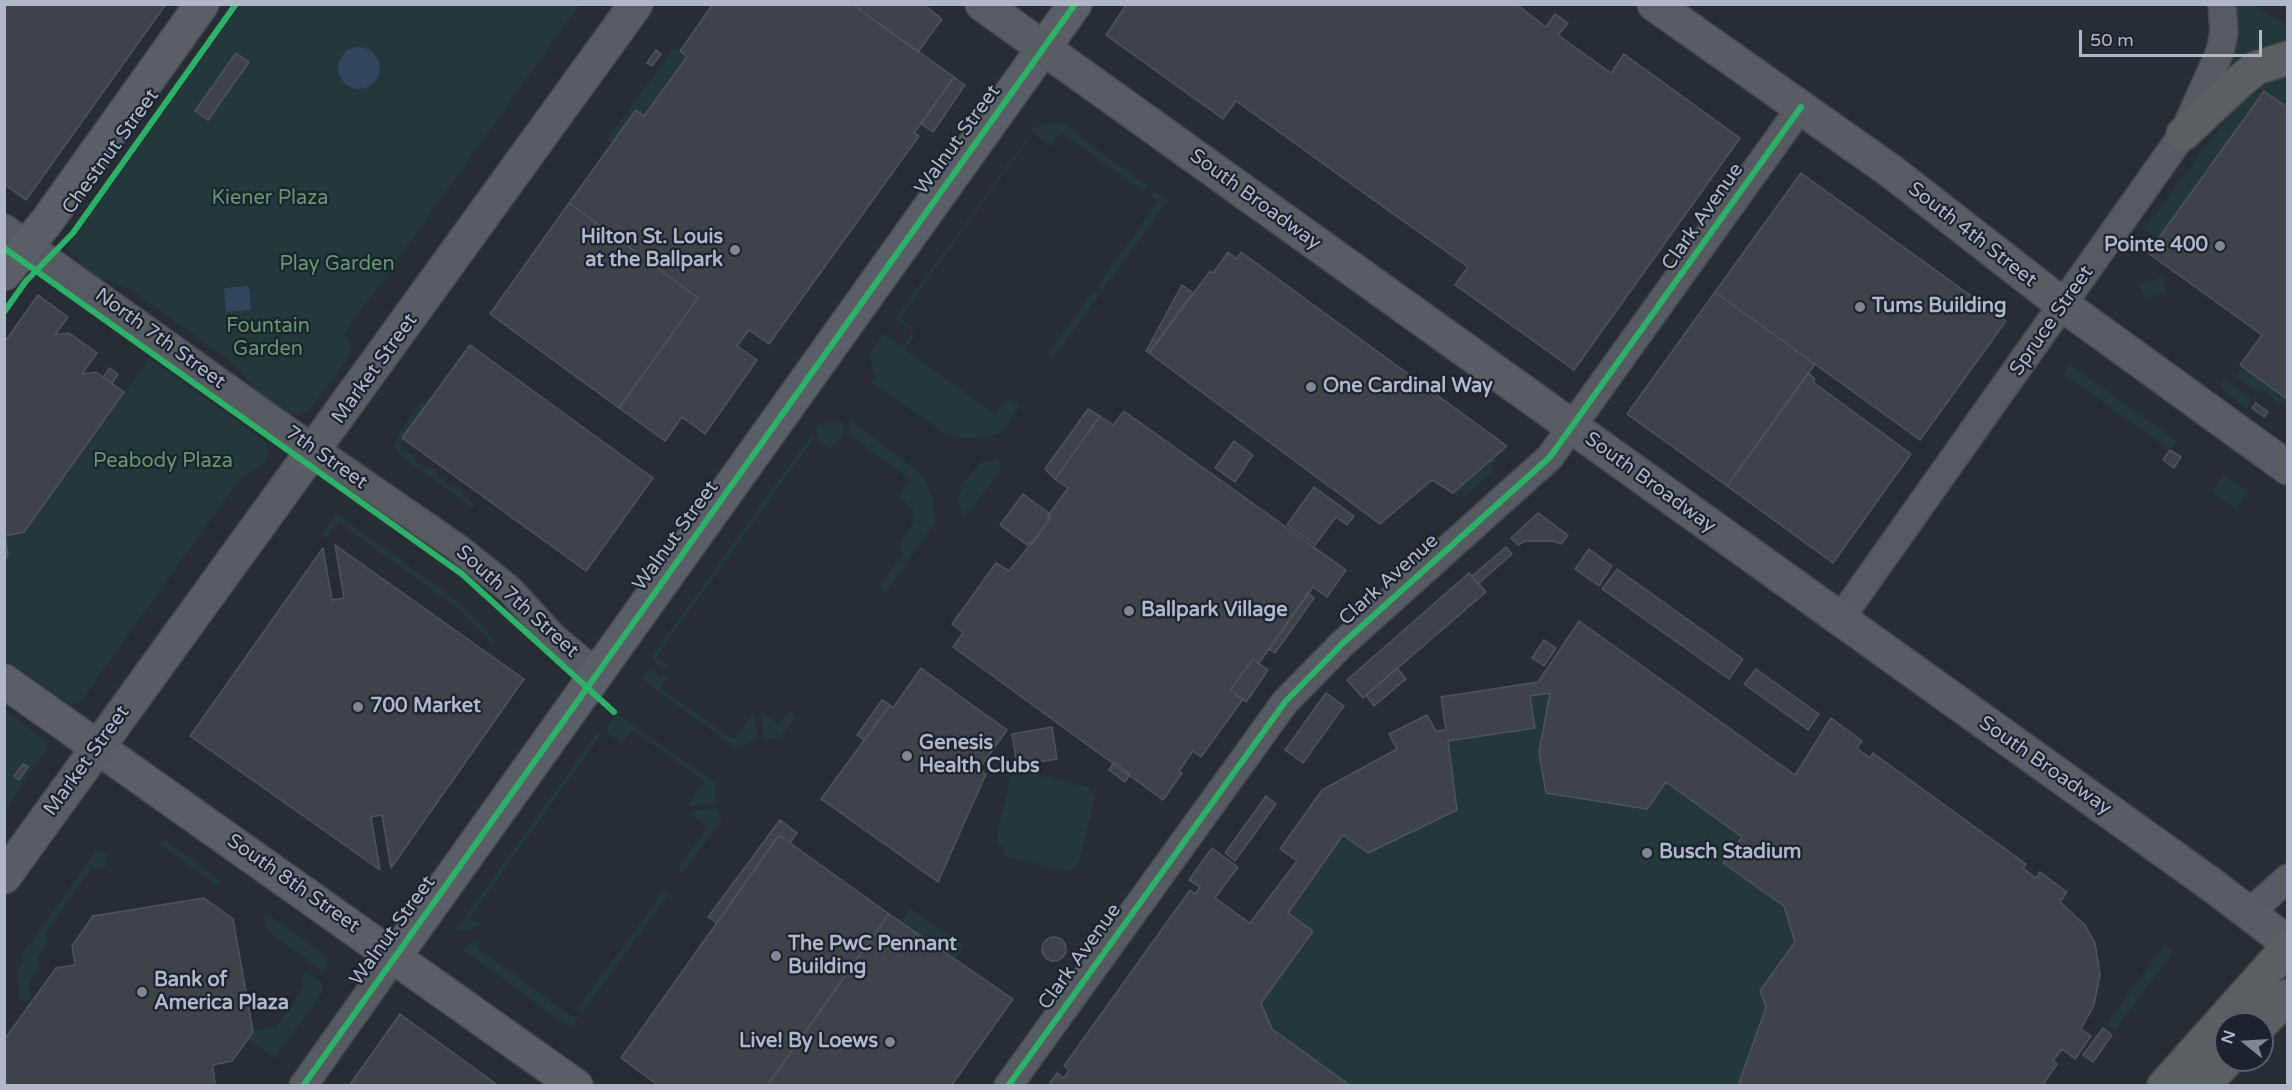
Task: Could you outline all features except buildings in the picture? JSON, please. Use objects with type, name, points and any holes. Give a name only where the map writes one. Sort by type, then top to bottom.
[{"type":"highway","points":[[2183,134],[2256,68],[2288,58]]},
{"type":"highway","points":[[2164,1086],[2288,945]]},
{"type":"highway","points":[[2273,1012],[2288,996]]},
{"type":"highway","points":[[2203,1086],[2216,1072]]},
{"type":"main road","name":"Market Street","points":[[4,877],[97,746],[316,450],[636,4]]},
{"type":"main road","name":"South Broadway","points":[[982,4],[2249,913],[2288,945]]},
{"type":"main road","name":"South 4th Street","points":[[1654,4],[1892,172],[2063,304],[2288,468]]},
{"type":"street","name":"Chestnut Street","points":[[4,273],[16,236],[47,220],[202,4]]},
{"type":"street","name":"Walnut Street","points":[[303,1086],[1075,4]]},
{"type":"street","name":"Spruce Street","points":[[1840,620],[2183,134],[2220,51],[2224,32],[2222,4]]},
{"type":"street","name":"Clark Avenue","points":[[1008,1086],[1285,702],[1342,644],[1537,471],[1573,428],[1801,107]]},
{"type":"street","name":"North 7th Street","points":[[16,236],[316,450]]},
{"type":"street","name":"South 7th Street","points":[[316,450],[482,566],[510,590],[554,638],[598,674]]},
{"type":"street","name":"South 8th Street","points":[[4,681],[576,1086]]},
{"type":"street","points":[[2249,913],[2288,878]]},
{"type":"green space","name":"Kiener Plaza","points":[[240,5],[579,5],[345,333],[351,347],[349,356],[309,411],[297,415],[285,414],[268,402],[229,360],[130,289],[99,278],[68,252],[69,245]]},
{"type":"green space","points":[[2235,5],[2253,5],[2287,25],[2287,48],[2238,65],[2231,57]]},
{"type":"green space","points":[[674,47],[687,57],[644,116],[636,110],[612,144],[607,140]]},
{"type":"green space","points":[[2287,69],[2287,108],[2263,91],[2158,238],[2144,229],[2248,90]]},
{"type":"green space","points":[[1051,123],[1065,123],[1094,148],[1149,187],[1143,191],[1061,132],[1051,146],[1031,132],[1034,128]]},
{"type":"green space","points":[[1027,138],[1029,139],[900,318],[914,330],[911,330],[895,319]]},
{"type":"green space","points":[[1154,190],[1168,200],[1102,291],[1097,287],[1158,201],[1151,196]]},
{"type":"green space","points":[[2163,278],[2167,292],[2144,299],[2139,282]]},
{"type":"green space","points":[[1094,290],[1100,294],[1052,360],[1049,353]]},
{"type":"green space","points":[[884,334],[902,347],[911,335],[915,335],[905,349],[994,414],[1008,399],[1020,406],[1000,433],[967,439],[945,433],[871,382],[875,376],[869,354]]},
{"type":"green space","name":"Peabody Plaza","points":[[149,358],[266,442],[269,455],[260,467],[241,477],[82,700],[71,705],[5,659],[4,561],[8,556],[5,536],[24,532]]},
{"type":"green space","points":[[2070,365],[2177,441],[2170,450],[2064,374]]},
{"type":"green space","points":[[2242,367],[2287,400],[2287,408],[2261,390],[2259,393],[2237,377]]},
{"type":"green space","points":[[2223,380],[2249,396],[2251,402],[2247,409],[2221,389]]},
{"type":"green space","points":[[422,401],[427,405],[402,438],[401,450],[413,454],[417,463],[425,469],[436,469],[436,477],[444,479],[448,486],[457,489],[461,486],[463,496],[475,505],[472,507],[398,454],[394,447],[397,436]]},
{"type":"green space","points":[[850,420],[922,475],[932,495],[935,523],[885,593],[880,586],[904,553],[899,546],[914,521],[913,510],[900,498],[901,492],[910,479],[849,435]]},
{"type":"green space","points":[[842,422],[844,432],[834,446],[829,447],[817,438],[819,436],[815,430],[819,424]]},
{"type":"green space","points":[[812,434],[815,437],[656,657],[670,667],[662,668],[653,662],[653,655]]},
{"type":"green space","points":[[1494,457],[1497,460],[1490,466],[1494,470],[1465,496],[1461,492],[1456,497],[1453,493]]},
{"type":"green space","points":[[997,460],[1001,463],[1000,471],[969,512],[963,515],[958,500],[962,484],[981,463]]},
{"type":"green space","points":[[2223,475],[2248,492],[2236,509],[2212,492]]},
{"type":"green space","points":[[336,514],[451,596],[483,626],[494,640],[492,643],[455,606],[338,522],[326,538],[321,535]]},
{"type":"green space","name":"Busch Stadium","points":[[1579,621],[1794,775],[1831,718],[1862,741],[1857,748],[1870,758],[1873,753],[2026,864],[2023,869],[2035,877],[2040,872],[2067,892],[2061,902],[2085,925],[2095,943],[2100,974],[2094,1005],[2081,1029],[2091,1036],[2075,1059],[2061,1049],[2053,1061],[2057,1064],[2042,1085],[1048,1086],[1057,1073],[1064,1077],[1069,1070],[1064,1066],[1190,890],[1195,894],[1200,887],[1189,880],[1212,848],[1238,867],[1215,898],[1250,923],[1296,862],[1280,849],[1322,790],[1396,750],[1389,734],[1427,715],[1436,731],[1446,730],[1441,697],[1538,682]]},
{"type":"green space","points":[[649,669],[660,676],[669,674],[660,688],[734,740],[754,712],[758,738],[736,748],[642,679]]},
{"type":"green space","points":[[5,710],[44,739],[47,749],[5,810]]},
{"type":"green space","points":[[790,711],[796,716],[780,738],[764,738],[761,712],[779,725]]},
{"type":"green space","points":[[617,714],[715,783],[716,802],[687,807],[705,782],[632,729],[622,743],[607,732],[607,728]]},
{"type":"green space","points":[[599,730],[599,738],[470,917],[481,925],[468,930],[456,930]]},
{"type":"green space","points":[[1020,771],[1088,787],[1095,797],[1079,864],[1069,871],[1004,856],[1003,847],[996,841],[1010,778]]},
{"type":"green space","points":[[717,808],[722,819],[682,874],[679,867],[708,827],[688,812]]},
{"type":"green space","points":[[165,840],[219,880],[221,888],[161,845],[160,841]]},
{"type":"green space","points":[[105,851],[107,866],[91,869],[45,933],[47,944],[37,958],[39,969],[28,984],[31,999],[20,1001],[17,969],[23,961],[22,955],[95,852]]},
{"type":"green space","points":[[662,893],[668,895],[581,1014],[579,1007]]},
{"type":"green space","points":[[911,909],[964,946],[955,959],[902,922]]},
{"type":"green space","points":[[264,912],[326,956],[327,965],[323,971],[267,931]]},
{"type":"green space","points":[[483,937],[476,947],[571,1016],[579,1017],[571,1028],[462,949]]},
{"type":"green space","points":[[2164,945],[2173,951],[2115,1031],[2106,1025]]},
{"type":"green space","points":[[306,972],[322,983],[323,991],[275,1058],[248,1039],[253,1030],[276,1027],[304,987],[302,977]]},
{"type":"water","points":[[359,47],[374,53],[380,68],[374,83],[359,89],[344,83],[338,68],[344,53]]},
{"type":"water","points":[[249,286],[251,310],[226,312],[224,288]]},
{"type":"cycle path","points":[[4,312],[26,281],[73,233],[236,4]]},
{"type":"cycle path","points":[[303,1086],[1075,4]]},
{"type":"cycle path","points":[[1008,1086],[1285,702],[1342,644],[1550,457],[1801,107]]},
{"type":"cycle path","name":"7th Street","points":[[4,248],[462,574],[614,712]]},
{"type":"place","name":"Pointe 400","points":[[2220,246]]},
{"type":"place","name":"Hilton St. Louis at the Ballpark","points":[[735,250]]},
{"type":"place","name":"Tums Building","points":[[1860,307]]},
{"type":"place","name":"One Cardinal Way","points":[[1311,387]]},
{"type":"place","name":"Ballpark Village","points":[[1129,611]]},
{"type":"place","name":"700 Market","points":[[358,707]]},
{"type":"place","name":"Genesis Health Clubs","points":[[907,756]]},
{"type":"place","name":"Busch Stadium","points":[[1647,853]]},
{"type":"place","name":"The PwC Pennant Building","points":[[776,956]]},
{"type":"place","name":"Bank of America Plaza","points":[[142,992]]},
{"type":"place","name":"Live! By Loews","points":[[890,1042]]},
{"type":"park label","name":"Play Garden","points":[[337,265]]},
{"type":"park label","name":"Fountain Garden","points":[[268,338]]}]
